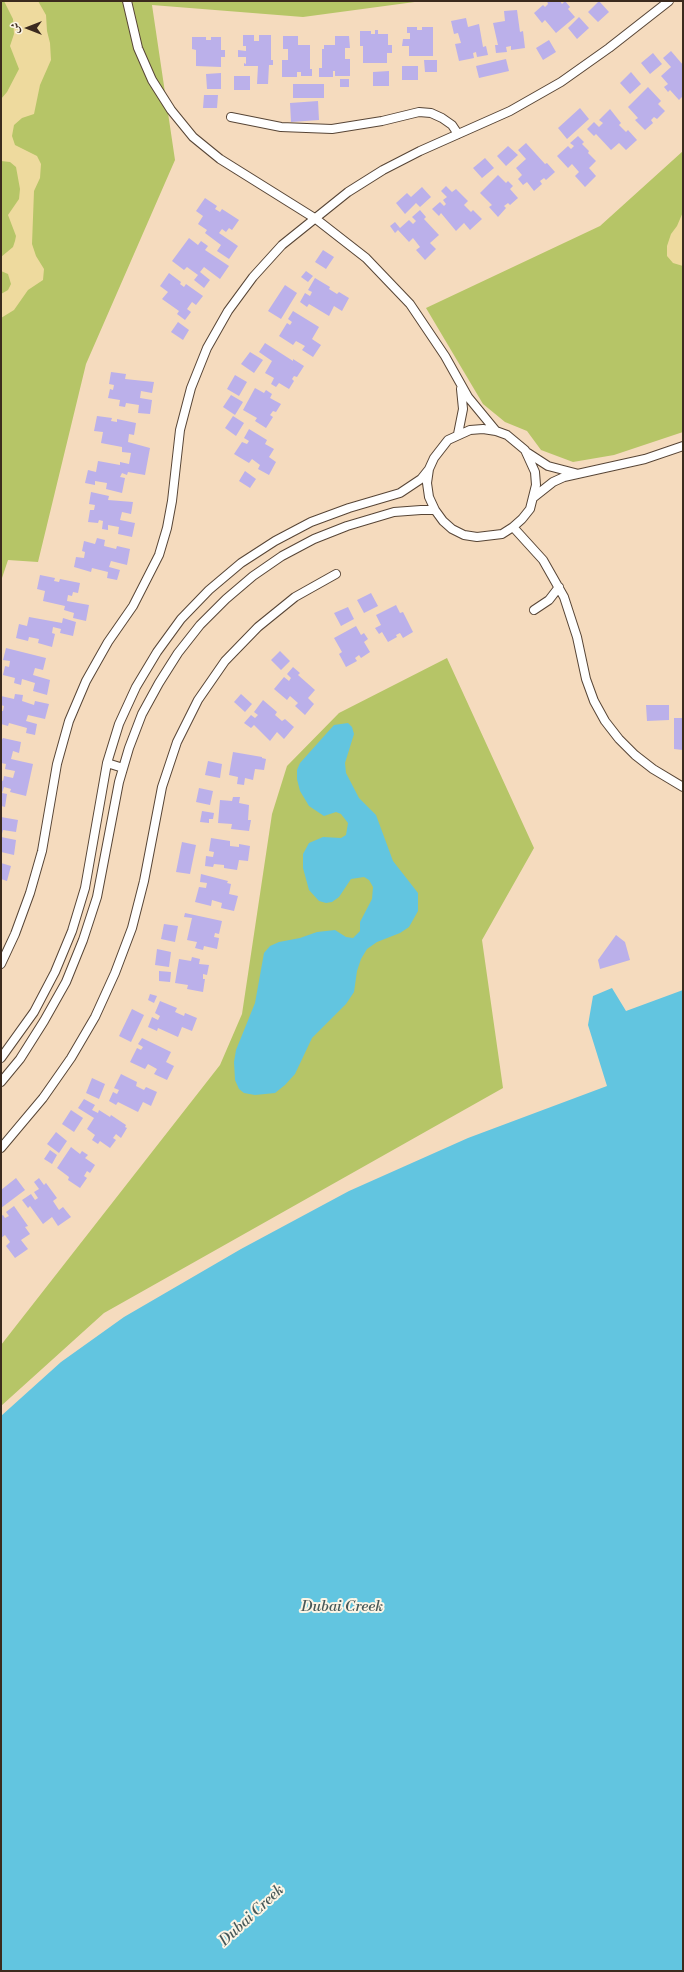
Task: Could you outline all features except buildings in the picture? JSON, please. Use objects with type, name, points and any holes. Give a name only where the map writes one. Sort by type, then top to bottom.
[{"type":"lane","points":[[127,1],[138,48],[152,80],[170,110],[189,131],[220,159],[316,219],[366,258],[410,304],[445,356],[476,409],[496,431]]},
{"type":"lane","points":[[1,964],[15,934],[30,893],[42,851],[57,764],[70,722],[86,681],[108,642],[133,606],[158,555],[167,528],[172,500],[180,430],[191,388],[207,348],[228,311],[253,277],[282,245],[348,192],[383,170],[510,111],[561,82],[609,48],[669,1]]},
{"type":"lane","points":[[231,117],[281,127],[332,129],[376,122],[419,112],[431,113],[442,118],[452,125],[458,134]]},
{"type":"lane","points":[[458,434],[463,409],[460,384]]},
{"type":"lane","points":[[1,1058],[34,1012],[55,972],[72,931],[85,888],[107,763],[122,718],[136,687],[157,652],[181,619],[210,590],[241,564],[275,541],[320,519],[349,508],[400,493],[421,479],[429,469],[440,448],[458,434],[470,430],[483,429],[496,431],[507,435],[548,466],[576,474]]},
{"type":"lane","points":[[534,497],[553,482],[576,474],[617,467],[683,446]]},
{"type":"lane","points":[[429,469],[428,490],[435,510],[443,521],[452,529],[470,536],[490,537],[502,534],[513,527],[530,509],[536,485],[535,472],[525,450]]},
{"type":"lane","points":[[1,1082],[20,1059],[44,1022],[66,982],[83,940],[97,897],[123,768],[142,714],[158,683],[178,653],[200,625],[220,604],[253,576],[282,556],[347,526],[394,512],[408,510],[435,510]]},
{"type":"lane","points":[[513,527],[543,560],[559,587],[572,616],[586,679],[594,701],[605,721],[619,739],[635,755],[653,769],[683,787]]},
{"type":"lane","points":[[1,1148],[43,1098],[71,1058],[115,973],[132,928],[144,881],[162,787],[176,742],[198,700],[225,661],[258,627],[295,597],[336,574]]},
{"type":"lane","points":[[534,610],[549,600],[559,587]]},
{"type":"lane","points":[[107,763],[123,768]]},
{"type":"lane","points":[[672,781],[683,779]]},
{"type":"green space","points":[[1,1],[422,1],[303,17],[152,5],[175,160],[86,364],[38,562],[8,560],[1,581]]},
{"type":"green space","points":[[683,151],[683,432],[614,455],[573,462],[541,450],[527,431],[505,422],[483,404],[426,308],[600,226]]},
{"type":"green space","points":[[447,658],[534,848],[482,940],[503,1088],[104,1313],[1,1406],[1,1345],[220,1065],[242,1014],[272,814],[287,766],[339,713]]},
{"type":"sand","points":[[4,1],[38,1],[46,15],[51,60],[40,85],[34,114],[22,118],[14,125],[12,136],[15,145],[37,156],[41,164],[40,178],[34,191],[32,244],[36,256],[44,269],[43,280],[28,290],[14,310],[1,318],[1,294],[8,290],[11,284],[8,274],[1,271],[1,257],[13,247],[15,241],[16,236],[8,215],[19,199],[20,189],[16,167],[10,162],[1,161],[1,99],[7,92],[19,69],[10,46],[14,34],[13,19]]},
{"type":"sand","points":[[683,212],[683,266],[673,263],[667,256],[667,246],[671,234],[677,226]]},
{"type":"water","points":[[348,723],[352,727],[354,734],[345,763],[346,773],[359,798],[376,815],[393,861],[418,893],[418,911],[409,927],[400,933],[377,942],[367,949],[361,959],[357,971],[354,992],[346,1004],[312,1038],[295,1074],[285,1085],[275,1093],[255,1095],[244,1093],[239,1089],[235,1080],[234,1062],[236,1050],[255,1003],[264,953],[270,946],[279,942],[300,938],[317,932],[335,930],[346,937],[353,938],[360,931],[360,922],[372,899],[373,887],[369,880],[364,877],[351,879],[339,897],[332,902],[326,903],[319,901],[309,890],[303,868],[303,854],[309,843],[323,837],[341,838],[346,835],[348,823],[341,814],[336,812],[324,816],[309,806],[300,791],[297,779],[297,770],[300,763],[334,725]]},
{"type":"water","name":"Dubai Creek","points":[[612,988],[626,1011],[683,990],[683,1971],[1,1971],[1,1416],[61,1362],[124,1317],[241,1249],[349,1191],[468,1138],[607,1086],[588,1025],[593,996]]}]
